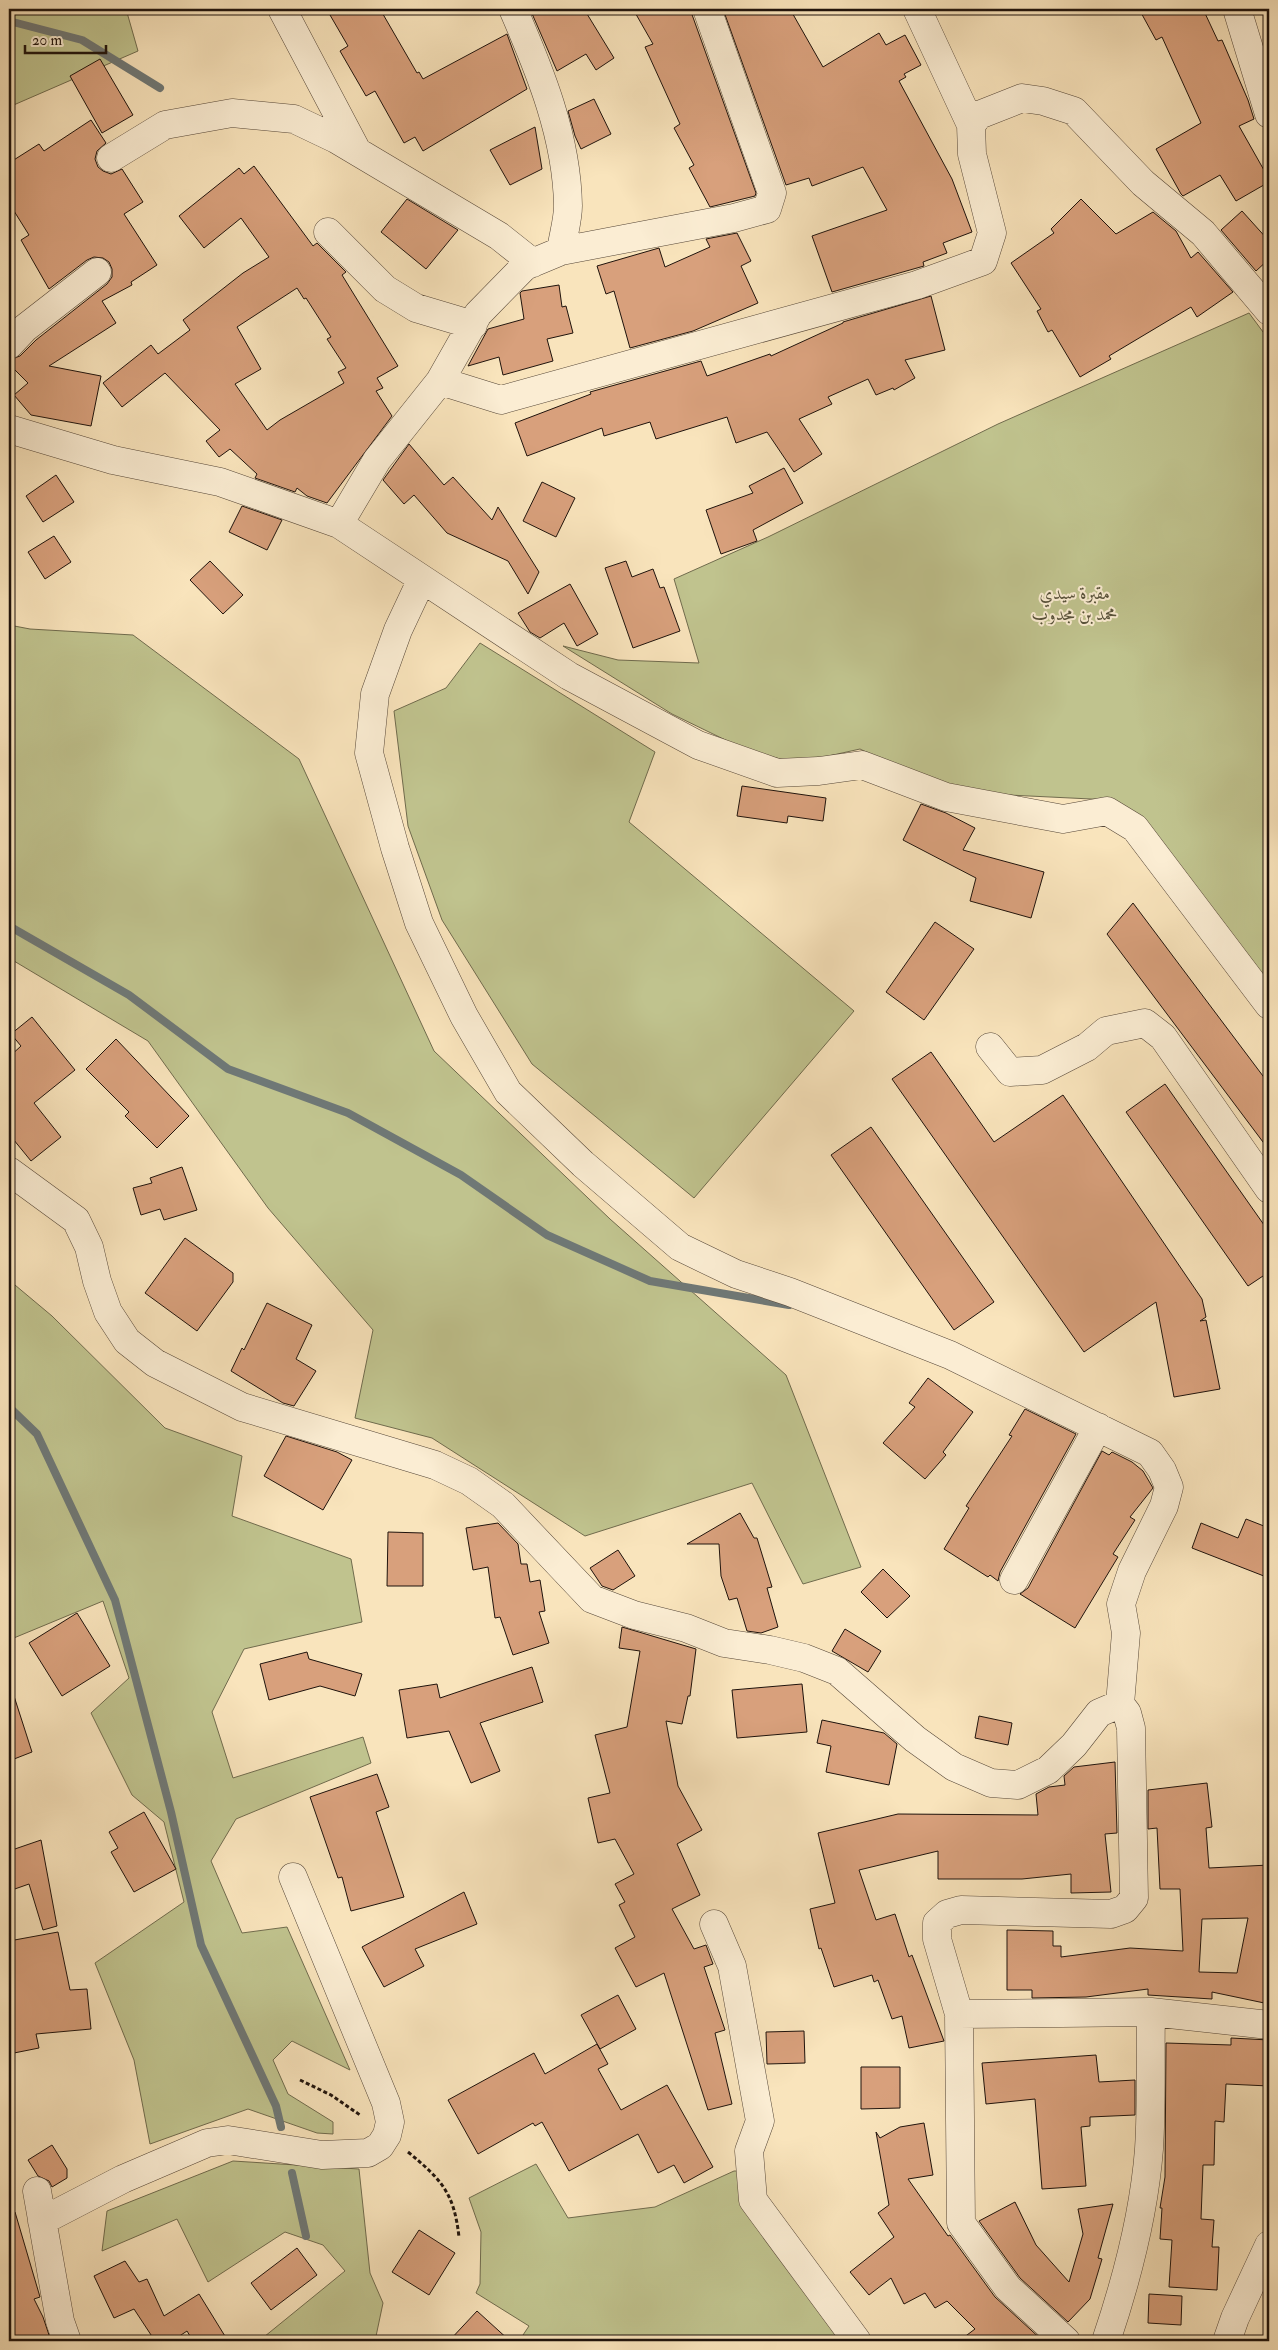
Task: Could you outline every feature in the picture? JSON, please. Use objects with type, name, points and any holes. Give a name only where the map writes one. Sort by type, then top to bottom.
[{"type":"street","points":[[282,9],[357,151]]},
{"type":"street","points":[[513,9],[530,48],[554,117],[564,160],[568,208],[561,251]]},
{"type":"street","points":[[339,524],[377,460],[440,381],[478,314],[525,266],[561,251],[767,210],[772,193],[707,9]]},
{"type":"street","points":[[440,381],[501,400],[917,285],[983,261],[992,233],[972,154],[971,126],[916,9]]},
{"type":"street","points":[[1237,9],[1269,114]]},
{"type":"street","points":[[971,126],[979,115],[1022,98],[1043,101],[1074,112],[1143,183],[1203,233],[1269,311]]},
{"type":"street","points":[[111,158],[165,125],[232,113],[294,119],[336,138],[499,236],[533,263]]},
{"type":"street","points":[[328,232],[385,289],[416,308],[473,325]]},
{"type":"street","points":[[9,345],[25,328],[97,272]]},
{"type":"street","points":[[11,425],[114,460],[220,482],[339,524],[569,676],[698,745],[778,773],[819,771],[862,765],[946,797],[1063,819],[1107,811],[1135,828],[1269,1005]]},
{"type":"street","points":[[422,580],[398,630],[375,694],[369,753],[394,848],[418,923],[464,1016],[508,1092],[583,1164],[680,1247],[736,1274],[790,1292],[950,1355],[1098,1427],[1150,1453],[1162,1470],[1169,1487],[1164,1506],[1132,1571],[1120,1604],[1126,1634],[1120,1704],[1127,1712],[1131,1728],[1134,1898],[1125,1909],[1111,1914],[961,1910],[947,1914],[937,1923],[937,1939],[959,2014],[961,2223],[1008,2288],[1066,2341]]},
{"type":"street","points":[[990,1047],[1010,1072],[1042,1070],[1087,1047],[1106,1031],[1145,1023],[1163,1037],[1269,1189]]},
{"type":"street","points":[[9,1171],[76,1220],[89,1247],[97,1281],[108,1312],[127,1341],[155,1363],[242,1407],[436,1465],[470,1480],[503,1506],[592,1599],[634,1615],[686,1628],[724,1643],[796,1656],[837,1671],[915,1739],[954,1767],[991,1783],[1018,1785],[1048,1770],[1074,1745],[1099,1713],[1120,1704]]},
{"type":"street","points":[[1014,1580],[1098,1427]]},
{"type":"street","points":[[42,2221],[123,2179],[207,2143],[228,2140],[322,2155],[344,2155],[374,2151],[387,2135],[390,2117],[380,2086],[293,1877]]},
{"type":"street","points":[[714,1924],[732,1966],[760,2121],[749,2151],[753,2200],[857,2341]]},
{"type":"street","points":[[959,2014],[1151,2012],[1269,2025]]},
{"type":"street","points":[[1106,2341],[1122,2294],[1143,2203],[1149,2148],[1151,2012]]},
{"type":"street","points":[[37,2191],[60,2321],[67,2341]]},
{"type":"street","points":[[1227,2341],[1235,2318],[1269,2245]]},
{"type":"path","points":[[300,2080],[331,2095],[387,2135],[431,2171],[442,2184],[456,2211],[459,2237]]},
{"type":"green space","points":[[9,9],[126,9],[138,51],[9,107]]},
{"type":"green space","name":"مقبرة سيدي محمد بن مجدوب","points":[[1249,313],[1269,340],[1269,996],[1112,800],[967,793],[913,775],[860,749],[797,763],[748,751],[672,714],[563,646],[618,660],[699,663],[674,579],[768,537],[998,424]]},
{"type":"green space","points":[[9,625],[30,629],[133,635],[299,759],[434,1051],[610,1219],[786,1375],[861,1567],[803,1584],[752,1483],[585,1536],[432,1438],[355,1418],[373,1330],[268,1208],[148,1041],[9,958]]},
{"type":"green space","points":[[480,643],[655,752],[629,822],[854,1011],[694,1198],[532,1064],[442,920],[408,826],[394,711],[446,688]]},
{"type":"green space","points":[[9,1280],[52,1316],[165,1428],[242,1456],[232,1516],[351,1559],[362,1622],[244,1649],[212,1712],[233,1778],[363,1737],[371,1763],[236,1819],[211,1861],[242,1933],[287,1927],[350,2070],[292,2041],[273,2060],[288,2094],[333,2122],[333,2134],[317,2133],[248,2109],[150,2144],[134,2060],[95,1963],[184,1902],[164,1822],[132,1795],[91,1713],[129,1678],[103,1601],[9,1640]]},
{"type":"green space","points":[[233,2161],[359,2169],[370,2273],[383,2303],[375,2341],[259,2341],[345,2271],[323,2245],[285,2232],[208,2282],[177,2219],[102,2251],[107,2211]]},
{"type":"green space","points":[[536,2164],[568,2218],[655,2207],[737,2171],[848,2341],[519,2341],[529,2326],[476,2293],[480,2284],[481,2232],[469,2198]]},
{"type":"building","points":[[341,9],[380,9],[417,73],[419,72],[423,79],[507,34],[527,89],[423,151],[415,137],[404,143],[375,91],[366,96],[340,51],[348,46],[330,15]]},
{"type":"building","points":[[530,9],[584,9],[614,58],[596,70],[586,54],[557,71]]},
{"type":"building","points":[[633,9],[690,9],[756,193],[755,196],[710,207],[689,168],[694,165],[674,128],[680,124],[645,47],[653,44]]},
{"type":"building","points":[[723,9],[790,9],[823,67],[879,33],[886,45],[905,35],[921,65],[904,74],[906,77],[899,81],[952,179],[972,232],[943,243],[947,253],[923,262],[924,266],[832,292],[812,236],[887,210],[863,167],[812,186],[809,178],[786,185]]},
{"type":"building","points":[[1139,9],[1203,9],[1218,41],[1222,40],[1248,100],[1254,119],[1239,126],[1269,182],[1236,201],[1220,175],[1183,196],[1181,194],[1156,149],[1201,123],[1162,37],[1156,40]]},
{"type":"building","points":[[100,59],[133,115],[102,133],[70,76]]},
{"type":"building","points":[[594,99],[611,134],[581,149],[568,111]]},
{"type":"building","points":[[91,120],[106,143],[97,151],[95,159],[98,167],[111,174],[122,169],[143,202],[124,214],[157,265],[131,282],[132,285],[102,301],[116,323],[49,366],[101,376],[91,426],[31,415],[14,395],[28,383],[9,364],[9,360],[20,356],[36,340],[107,284],[112,277],[112,269],[109,262],[103,258],[94,257],[87,260],[49,289],[21,240],[29,235],[9,203],[9,163],[39,144],[44,151]]},
{"type":"building","points":[[535,127],[542,169],[510,185],[490,150]]},
{"type":"building","points":[[254,166],[313,246],[317,243],[346,272],[342,275],[398,366],[377,378],[383,388],[376,391],[392,416],[327,503],[307,496],[297,488],[295,492],[255,478],[257,474],[230,449],[219,457],[206,441],[220,430],[165,373],[122,407],[103,383],[151,345],[158,354],[190,330],[183,320],[243,273],[269,257],[241,218],[204,248],[179,216],[239,168],[244,174]],"holes":[[[297,288],[304,299],[306,298],[331,337],[327,339],[346,368],[338,372],[344,383],[280,420],[267,430],[235,384],[261,369],[237,327]]]},
{"type":"building","points":[[407,199],[458,230],[426,269],[381,232]]},
{"type":"building","points":[[1081,199],[1116,234],[1153,212],[1176,231],[1191,258],[1198,252],[1233,292],[1197,317],[1191,307],[1109,356],[1111,359],[1080,377],[1052,330],[1048,332],[1037,311],[1041,309],[1011,263],[1054,233],[1051,229]]},
{"type":"building","points":[[1242,211],[1269,241],[1269,259],[1256,271],[1221,230]]},
{"type":"building","points":[[737,233],[751,261],[741,266],[758,303],[693,331],[630,348],[614,291],[606,294],[597,266],[659,248],[665,267],[710,247],[706,239]]},
{"type":"building","points":[[559,285],[562,307],[566,306],[573,333],[547,339],[553,361],[503,375],[499,357],[468,366],[488,329],[524,319],[520,293],[522,291]]},
{"type":"building","points":[[931,296],[945,350],[905,360],[915,378],[894,390],[893,388],[876,395],[868,379],[828,397],[832,404],[799,419],[822,454],[794,472],[767,432],[736,443],[727,417],[656,439],[650,422],[604,436],[602,428],[527,456],[515,423],[591,394],[590,392],[701,361],[707,376],[770,354],[771,356],[843,322]]},
{"type":"building","points":[[409,444],[444,485],[453,477],[492,520],[498,507],[539,572],[528,594],[508,561],[447,533],[414,495],[404,504],[383,480]]},
{"type":"building","points":[[784,468],[803,503],[753,530],[757,541],[721,554],[706,510],[753,493],[749,486]]},
{"type":"building","points":[[56,475],[74,502],[43,522],[26,496]]},
{"type":"building","points":[[542,482],[575,498],[556,537],[523,521]]},
{"type":"building","points":[[242,506],[282,520],[267,550],[229,532]]},
{"type":"building","points":[[54,536],[71,562],[45,579],[28,552]]},
{"type":"building","points":[[210,561],[243,595],[223,614],[190,580]]},
{"type":"building","points":[[626,561],[632,577],[653,569],[660,588],[664,587],[680,631],[633,648],[605,568]]},
{"type":"building","points":[[570,584],[598,634],[577,646],[564,623],[540,638],[530,632],[518,613]]},
{"type":"building","points":[[742,786],[826,798],[823,821],[788,816],[787,823],[737,816]]},
{"type":"building","points":[[921,804],[946,813],[975,828],[963,850],[1044,872],[1031,918],[970,901],[976,878],[903,840]]},
{"type":"building","points":[[1133,903],[1269,1084],[1269,1150],[1107,934]]},
{"type":"building","points":[[935,922],[974,949],[924,1020],[886,992]]},
{"type":"building","points":[[32,1017],[75,1070],[34,1103],[61,1137],[31,1161],[9,1134],[9,1057],[21,1046],[11,1034]]},
{"type":"building","points":[[116,1039],[189,1116],[157,1148],[125,1116],[129,1112],[86,1069]]},
{"type":"building","points":[[931,1052],[994,1142],[1063,1095],[1202,1299],[1206,1317],[1200,1321],[1206,1320],[1220,1389],[1174,1397],[1156,1302],[1084,1352],[892,1079]]},
{"type":"building","points":[[1165,1084],[1269,1232],[1269,1272],[1248,1286],[1126,1112]]},
{"type":"building","points":[[871,1127],[994,1302],[954,1330],[831,1155]]},
{"type":"building","points":[[182,1167],[197,1210],[164,1220],[160,1209],[141,1215],[133,1188],[152,1183],[150,1178]]},
{"type":"building","points":[[185,1238],[233,1273],[233,1282],[197,1331],[145,1293]]},
{"type":"building","points":[[267,1303],[312,1325],[296,1359],[316,1371],[294,1406],[283,1403],[231,1371],[242,1348],[244,1350]]},
{"type":"building","points":[[928,1378],[973,1412],[943,1452],[946,1455],[925,1479],[883,1443],[915,1407],[909,1403]]},
{"type":"building","points":[[1025,1409],[1076,1434],[1000,1572],[998,1581],[990,1575],[988,1577],[944,1549],[969,1508],[966,1506],[1012,1436],[1009,1435]]},
{"type":"building","points":[[286,1436],[337,1452],[352,1460],[323,1510],[264,1476]]},
{"type":"building","points":[[1102,1451],[1109,1455],[1112,1452],[1132,1462],[1143,1471],[1153,1488],[1130,1517],[1135,1520],[1113,1554],[1118,1557],[1075,1628],[1020,1594],[1028,1588]]},
{"type":"building","points":[[740,1513],[754,1538],[757,1538],[772,1587],[767,1588],[778,1627],[761,1633],[747,1631],[737,1598],[729,1600],[721,1576],[719,1544],[687,1544]]},
{"type":"building","points":[[1246,1519],[1269,1528],[1269,1578],[1192,1548],[1201,1523],[1238,1538]]},
{"type":"building","points":[[498,1523],[518,1544],[521,1564],[527,1564],[530,1582],[540,1580],[545,1611],[539,1612],[549,1643],[513,1655],[500,1617],[495,1618],[488,1567],[473,1570],[466,1528]]},
{"type":"building","points":[[388,1532],[423,1533],[423,1586],[387,1586]]},
{"type":"building","points":[[618,1550],[635,1576],[613,1590],[602,1586],[590,1568]]},
{"type":"building","points":[[883,1569],[910,1596],[887,1618],[861,1592]]},
{"type":"building","points":[[77,1613],[110,1666],[62,1696],[29,1643]]},
{"type":"building","points":[[622,1627],[696,1649],[690,1696],[688,1696],[682,1724],[666,1721],[678,1786],[702,1830],[677,1844],[700,1895],[672,1909],[694,1949],[706,1945],[713,1964],[704,1967],[725,2030],[715,2033],[732,2104],[708,2110],[664,1973],[636,1987],[615,1948],[635,1937],[619,1905],[625,1902],[615,1884],[634,1874],[615,1839],[598,1843],[588,1798],[610,1793],[595,1735],[627,1727],[640,1651],[619,1648]]},
{"type":"building","points":[[845,1629],[881,1651],[868,1672],[832,1651]]},
{"type":"building","points":[[307,1652],[309,1659],[362,1674],[355,1696],[320,1686],[269,1700],[260,1664]]},
{"type":"building","points":[[532,1667],[543,1702],[480,1723],[500,1771],[471,1783],[449,1731],[407,1738],[399,1690],[437,1684],[440,1698]]},
{"type":"building","points":[[802,1684],[807,1732],[737,1738],[732,1690]]},
{"type":"building","points":[[9,1693],[13,1693],[32,1752],[9,1761]]},
{"type":"building","points":[[979,1716],[1012,1723],[1008,1745],[975,1738]]},
{"type":"building","points":[[822,1720],[884,1733],[897,1744],[889,1785],[826,1772],[831,1746],[817,1743]]},
{"type":"building","points":[[1115,1762],[1117,1833],[1105,1834],[1111,1892],[1071,1893],[1071,1874],[1022,1879],[938,1879],[938,1851],[859,1870],[876,1920],[895,1914],[909,1957],[912,1955],[944,2041],[909,2048],[902,2016],[892,2019],[878,1980],[874,1982],[872,1975],[834,1987],[821,1948],[819,1949],[810,1909],[835,1903],[818,1833],[898,1814],[1038,1815],[1036,1794],[1049,1787],[1065,1785],[1064,1776],[1074,1767]]},
{"type":"building","points":[[377,1774],[389,1807],[376,1812],[404,1897],[351,1911],[342,1877],[338,1878],[310,1797]]},
{"type":"building","points":[[1207,1783],[1212,1827],[1206,1828],[1209,1868],[1269,1865],[1269,2004],[1212,1992],[1212,1999],[1148,1995],[1148,1989],[1086,1997],[1032,1998],[1032,1990],[1007,1990],[1007,1930],[1053,1931],[1053,1946],[1061,1946],[1061,1957],[1130,1948],[1183,1951],[1180,1889],[1160,1889],[1157,1828],[1148,1829],[1148,1790]],"holes":[[[1248,1918],[1237,1973],[1199,1972],[1202,1919]]]},
{"type":"building","points":[[144,1812],[176,1869],[134,1892],[111,1852],[118,1848],[109,1832]]},
{"type":"building","points":[[41,1840],[57,1926],[43,1930],[29,1884],[9,1891],[9,1851]]},
{"type":"building","points":[[464,1892],[477,1924],[415,1949],[424,1966],[384,1987],[362,1947]]},
{"type":"building","points":[[58,1932],[70,1990],[87,1989],[91,2029],[36,2034],[39,2048],[9,2054],[9,1941]]},
{"type":"building","points":[[618,1995],[636,2029],[600,2049],[581,2015]]},
{"type":"building","points":[[804,2031],[805,2063],[767,2064],[766,2032]]},
{"type":"building","points":[[1231,2038],[1269,2040],[1269,2086],[1226,2084],[1224,2122],[1215,2121],[1214,2165],[1203,2165],[1201,2219],[1214,2220],[1212,2247],[1219,2247],[1217,2290],[1169,2287],[1172,2240],[1160,2239],[1162,2208],[1160,2208],[1165,2177],[1166,2043],[1231,2045]]},
{"type":"building","points":[[597,2044],[608,2064],[598,2069],[621,2110],[667,2085],[713,2167],[684,2183],[674,2165],[658,2173],[638,2134],[569,2171],[542,2122],[535,2126],[533,2123],[478,2154],[448,2100],[534,2053],[545,2074]]},
{"type":"building","points":[[1096,2055],[1099,2082],[1135,2080],[1135,2115],[1090,2117],[1090,2126],[1081,2127],[1086,2186],[1042,2189],[1035,2099],[986,2104],[982,2063]]},
{"type":"building","points":[[861,2067],[900,2067],[900,2108],[861,2109]]},
{"type":"building","points":[[924,2123],[933,2175],[908,2179],[948,2236],[950,2235],[995,2297],[1043,2341],[959,2341],[975,2329],[947,2301],[935,2308],[925,2293],[904,2304],[891,2278],[869,2295],[850,2272],[894,2237],[878,2213],[889,2205],[876,2132],[880,2138],[900,2127]]},
{"type":"building","points":[[52,2145],[67,2169],[67,2178],[52,2187],[49,2181],[38,2176],[28,2160]]},
{"type":"building","points":[[1015,2202],[1036,2245],[1069,2282],[1083,2234],[1078,2209],[1113,2204],[1098,2258],[1102,2259],[1090,2299],[1068,2322],[1020,2278],[979,2221]]},
{"type":"building","points":[[15,2212],[40,2297],[34,2299],[43,2317],[51,2341],[9,2341],[9,2213]]},
{"type":"building","points":[[419,2230],[455,2253],[429,2295],[392,2272]]},
{"type":"building","points":[[297,2248],[317,2275],[271,2310],[251,2283]]},
{"type":"building","points":[[125,2261],[139,2282],[147,2279],[164,2316],[199,2294],[228,2341],[193,2341],[187,2331],[175,2339],[176,2341],[155,2341],[134,2309],[114,2318],[94,2276]]},
{"type":"building","points":[[1149,2294],[1182,2296],[1181,2325],[1148,2323]]},
{"type":"building","points":[[477,2311],[510,2341],[449,2341]]},
{"type":"waterway","points":[[9,21],[82,40],[160,88]]},
{"type":"waterway","points":[[9,926],[129,995],[228,1069],[348,1113],[461,1175],[547,1235],[650,1281],[789,1305]]},
{"type":"waterway","points":[[9,1407],[37,1434],[115,1600],[171,1812],[201,1945],[276,2106],[281,2127]]},
{"type":"waterway","points":[[292,2173],[306,2236]]}]
